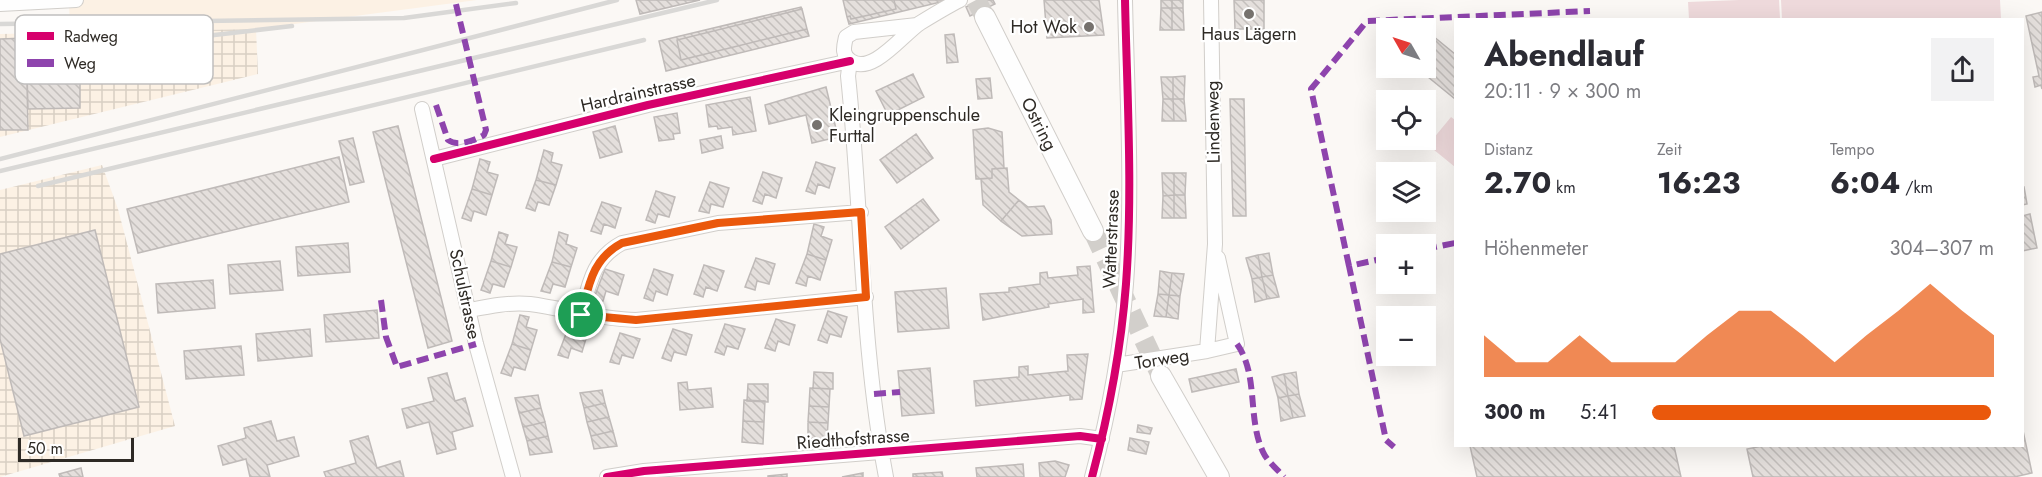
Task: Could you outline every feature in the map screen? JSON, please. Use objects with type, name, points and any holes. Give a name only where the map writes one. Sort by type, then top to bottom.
[{"type":"main road","name":"Ostring","points":[[985,17],[1093,231]]},
{"type":"main road","points":[[1161,376],[1219,477]]},
{"type":"street","points":[[0,4],[76,0]]},
{"type":"street","name":"Hardrainstrasse","points":[[434,159],[648,105],[850,61],[865,64],[876,59],[917,25],[960,0]]},
{"type":"street","name":"Watterstrasse","points":[[1092,477],[1102,439],[1116,365],[1126,282],[1129,170],[1125,0]]},
{"type":"street","name":"Lindenweg","points":[[1211,0],[1215,244],[1207,351],[1238,344],[1215,244]]},
{"type":"street","name":"Hardrainstrasse","points":[[850,61],[843,49],[846,37],[854,32],[917,25]]},
{"type":"street","points":[[850,61],[848,76],[861,212],[866,297],[886,477]]},
{"type":"street","name":"Schulstrasse","points":[[422,109],[476,344],[513,477]]},
{"type":"street","points":[[581,315],[593,270],[609,250],[622,243],[718,223],[861,212]]},
{"type":"street","points":[[470,310],[502,304],[529,304],[581,315],[636,320],[866,297]]},
{"type":"street","name":"Torweg","points":[[1116,365],[1207,351]]},
{"type":"street","name":"Riedthofstrasse","points":[[607,477],[644,471],[882,451],[1080,436],[1102,439]]},
{"type":"shaded area","points":[[69,0],[477,0],[256,29],[213,30],[213,15],[69,15]]},
{"type":"shaded area","points":[[1779,0],[1780,18],[1689,18],[1688,2]]},
{"type":"shaded area","points":[[1781,0],[2000,0],[2001,18],[1782,18]]},
{"type":"shaded area","points":[[256,29],[258,74],[0,137],[0,34],[15,34],[15,84],[213,84],[213,30]]},
{"type":"shaded area","points":[[1451,117],[1454,119],[1454,166],[1434,150],[1436,150],[1436,135]]},
{"type":"shaded area","points":[[102,165],[118,209],[175,426],[0,477],[0,190]]},
{"type":"building","points":[[636,0],[700,0],[640,14]]},
{"type":"building","points":[[843,0],[894,0],[896,9],[851,19],[850,16],[847,17]]},
{"type":"building","points":[[894,0],[945,1],[849,24],[847,17],[850,16],[851,19],[896,9]]},
{"type":"building","points":[[982,0],[993,0],[995,4],[970,16],[966,7]]},
{"type":"building","points":[[1044,0],[1099,0],[1104,35],[1047,38]]},
{"type":"building","points":[[1161,0],[1172,0],[1172,8],[1161,8]]},
{"type":"building","points":[[1172,0],[1183,0],[1183,8],[1172,8]]},
{"type":"building","name":"Haus Lägern","points":[[1234,0],[1264,0],[1264,29],[1235,29]]},
{"type":"building","points":[[801,7],[802,9],[677,40],[681,60],[807,29],[809,36],[666,71],[659,41]]},
{"type":"building","points":[[1161,8],[1172,8],[1172,30],[1160,30]]},
{"type":"building","points":[[1172,8],[1183,8],[1184,30],[1172,30]]},
{"type":"building","points":[[802,9],[807,29],[681,60],[677,40]]},
{"type":"building","points":[[2042,12],[2042,89],[2041,85],[2035,87],[2033,77],[2039,76],[2026,16]]},
{"type":"building","points":[[954,34],[958,62],[947,63],[945,35]]},
{"type":"building","points":[[15,38],[15,84],[27,84],[28,130],[0,130],[0,39]]},
{"type":"building","points":[[1436,38],[1454,53],[1454,98],[1429,78],[1436,78]]},
{"type":"building","points":[[913,74],[924,97],[888,115],[876,91]]},
{"type":"building","points":[[1185,76],[1184,99],[1173,99],[1173,77]]},
{"type":"building","points":[[1161,77],[1173,77],[1173,99],[1163,99]]},
{"type":"building","points":[[990,78],[992,98],[978,99],[976,79]]},
{"type":"building","points":[[27,84],[80,84],[80,108],[28,109]]},
{"type":"building","points":[[826,87],[838,137],[812,143],[806,115],[769,124],[765,105]]},
{"type":"building","points":[[750,97],[756,131],[733,135],[732,127],[718,129],[717,126],[709,127],[706,105]]},
{"type":"building","points":[[1163,99],[1173,99],[1174,121],[1162,121]]},
{"type":"building","points":[[1173,99],[1184,99],[1186,121],[1174,121]]},
{"type":"building","points":[[1230,99],[1244,99],[1246,216],[1233,216]]},
{"type":"building","points":[[677,113],[680,133],[673,134],[674,139],[659,141],[654,117]]},
{"type":"building","points":[[398,126],[452,341],[428,348],[373,132]]},
{"type":"building","points":[[615,126],[622,152],[600,158],[593,132]]},
{"type":"building","points":[[988,128],[1002,132],[1004,168],[992,169],[992,178],[976,179],[973,130]]},
{"type":"building","points":[[916,134],[933,158],[897,183],[880,160]]},
{"type":"building","points":[[721,136],[723,148],[702,153],[700,140]]},
{"type":"building","points":[[353,138],[364,182],[350,185],[339,141]]},
{"type":"building","points":[[544,150],[553,153],[551,162],[562,165],[556,185],[536,180]]},
{"type":"building","points":[[339,157],[349,202],[138,253],[127,209]]},
{"type":"building","points":[[480,159],[490,162],[487,172],[498,175],[492,195],[472,189]]},
{"type":"building","points":[[816,162],[835,168],[829,188],[818,184],[815,194],[806,191]]},
{"type":"building","points":[[1007,168],[1009,192],[1019,200],[1001,221],[983,205],[981,179],[992,178],[992,169]]},
{"type":"building","points":[[763,172],[782,178],[776,198],[765,194],[762,204],[753,201]]},
{"type":"building","points":[[1162,173],[1174,173],[1174,195],[1163,196]]},
{"type":"building","points":[[1174,173],[1186,173],[1185,195],[1174,195]]},
{"type":"building","points":[[536,180],[556,185],[549,205],[538,202],[535,211],[526,208]]},
{"type":"building","points":[[710,182],[729,188],[723,207],[711,204],[709,213],[699,211]]},
{"type":"building","points":[[2024,187],[2027,204],[2024,205]]},
{"type":"building","points":[[472,189],[492,195],[486,215],[474,211],[471,221],[462,218]]},
{"type":"building","points":[[656,191],[675,197],[669,217],[658,214],[655,223],[646,220]]},
{"type":"building","points":[[1174,195],[1174,218],[1162,218],[1163,196]]},
{"type":"building","points":[[1174,195],[1185,195],[1186,218],[1174,218]]},
{"type":"building","points":[[923,199],[939,220],[901,249],[885,227]]},
{"type":"building","points":[[1019,200],[1028,207],[1044,206],[1051,220],[1052,234],[1022,236],[1001,221]]},
{"type":"building","points":[[602,202],[621,208],[615,228],[604,224],[601,234],[591,231]]},
{"type":"building","points":[[2030,214],[2037,248],[2024,251],[2024,216]]},
{"type":"building","points":[[814,224],[824,227],[821,236],[832,240],[826,260],[807,254]]},
{"type":"building","points":[[95,230],[139,407],[24,436],[0,339],[0,254]]},
{"type":"building","points":[[499,232],[508,235],[505,244],[517,247],[511,267],[491,261]]},
{"type":"building","points":[[559,232],[568,235],[566,244],[577,248],[571,267],[552,262]]},
{"type":"building","points":[[348,243],[350,272],[298,276],[296,247]]},
{"type":"building","points":[[1269,253],[1273,275],[1262,277],[1258,255]]},
{"type":"building","points":[[807,254],[826,260],[820,280],[808,276],[806,286],[796,283]]},
{"type":"building","points":[[1258,255],[1262,277],[1252,279],[1246,258]]},
{"type":"building","points":[[756,258],[775,264],[769,284],[757,281],[755,290],[745,287]]},
{"type":"building","points":[[280,261],[283,290],[230,294],[228,265]]},
{"type":"building","points":[[491,261],[511,267],[504,287],[493,284],[490,293],[481,290]]},
{"type":"building","points":[[552,262],[571,267],[565,287],[553,284],[550,293],[541,291]]},
{"type":"building","points":[[704,265],[724,271],[717,291],[706,287],[703,297],[694,294]]},
{"type":"building","points":[[1090,266],[1094,312],[1083,313],[1083,299],[1048,304],[1049,307],[983,320],[980,294],[1009,292],[1009,288],[1040,284],[1040,273],[1047,272],[1048,278],[1078,275],[1077,267]]},
{"type":"building","points":[[605,269],[624,275],[618,295],[606,291],[603,301],[594,298]]},
{"type":"building","points":[[654,269],[673,275],[667,295],[656,291],[653,301],[644,298]]},
{"type":"building","points":[[1160,271],[1172,273],[1169,295],[1158,294]]},
{"type":"building","points":[[1172,273],[1184,274],[1180,296],[1169,295]]},
{"type":"building","points":[[1273,275],[1279,297],[1267,299],[1262,277]]},
{"type":"building","points":[[1262,277],[1267,299],[1255,302],[1252,279]]},
{"type":"building","points":[[213,280],[215,308],[158,313],[156,284]]},
{"type":"building","points":[[946,288],[949,328],[898,332],[895,292]]},
{"type":"building","points":[[1158,294],[1169,295],[1166,317],[1154,316]]},
{"type":"building","points":[[1169,295],[1180,296],[1178,319],[1166,317]]},
{"type":"building","points":[[377,310],[379,338],[326,342],[324,315]]},
{"type":"building","points":[[828,311],[847,317],[841,337],[830,334],[827,343],[818,340]]},
{"type":"building","points":[[520,315],[529,317],[526,327],[537,330],[531,350],[512,344]]},
{"type":"building","points":[[776,319],[795,325],[789,345],[778,341],[775,351],[765,348]]},
{"type":"building","points":[[725,324],[745,329],[738,349],[727,346],[724,355],[715,352]]},
{"type":"building","points":[[569,326],[588,332],[582,352],[571,348],[568,358],[558,355]]},
{"type":"building","points":[[310,329],[312,356],[258,361],[256,334]]},
{"type":"building","points":[[673,329],[692,335],[686,355],[674,352],[671,361],[662,358]]},
{"type":"building","points":[[620,333],[640,339],[633,358],[622,355],[619,364],[610,362]]},
{"type":"building","points":[[512,344],[531,350],[525,370],[514,367],[511,376],[501,373]]},
{"type":"building","points":[[241,346],[244,375],[186,379],[184,351]]},
{"type":"building","points":[[1088,354],[1082,399],[1070,400],[1070,395],[976,406],[974,381],[1019,377],[1019,367],[1028,366],[1028,375],[1068,371],[1067,355]]},
{"type":"building","points":[[930,368],[934,413],[902,416],[898,371]]},
{"type":"building","points":[[1236,369],[1239,382],[1192,392],[1189,379]]},
{"type":"building","points":[[814,372],[833,373],[833,389],[813,388]]},
{"type":"building","points":[[1296,372],[1299,394],[1288,396],[1284,374]]},
{"type":"building","points":[[447,373],[455,401],[465,398],[473,426],[452,432],[456,449],[437,454],[429,422],[407,428],[402,409],[434,401],[428,378]]},
{"type":"building","points":[[1284,374],[1288,396],[1278,398],[1272,377]]},
{"type":"building","points":[[687,382],[688,390],[711,388],[713,407],[680,410],[678,383]]},
{"type":"building","points":[[748,384],[768,384],[768,402],[747,401]]},
{"type":"building","points":[[810,388],[830,389],[829,407],[809,406]]},
{"type":"building","points":[[602,390],[605,403],[584,408],[580,393]]},
{"type":"building","points":[[1299,394],[1305,416],[1293,418],[1288,396]]},
{"type":"building","points":[[538,395],[541,408],[519,413],[515,398]]},
{"type":"building","points":[[1288,396],[1293,418],[1281,421],[1278,398]]},
{"type":"building","points":[[744,400],[765,401],[764,422],[743,421]]},
{"type":"building","points":[[605,403],[609,417],[587,422],[584,408]]},
{"type":"building","points":[[809,406],[829,407],[828,423],[808,422]]},
{"type":"building","points":[[541,408],[545,422],[523,427],[519,413]]},
{"type":"building","points":[[609,417],[613,431],[591,436],[587,422]]},
{"type":"building","points":[[271,421],[277,441],[294,437],[299,456],[267,465],[270,477],[250,477],[246,459],[223,465],[218,446],[246,438],[244,428]]},
{"type":"building","points":[[743,421],[764,422],[763,444],[742,442]]},
{"type":"building","points":[[545,422],[548,436],[527,441],[523,427]]},
{"type":"building","points":[[808,422],[828,423],[827,439],[808,438]]},
{"type":"building","points":[[1138,425],[1152,428],[1150,434],[1137,432]]},
{"type":"building","points":[[613,431],[617,446],[594,449],[591,436]]},
{"type":"building","points":[[2024,435],[2032,473],[2014,477],[1753,477],[1747,449],[1757,447],[2024,447]]},
{"type":"building","points":[[368,436],[377,468],[400,461],[404,477],[326,477],[324,472],[356,463],[350,441]]},
{"type":"building","points":[[548,436],[552,452],[530,455],[527,441]]},
{"type":"building","points":[[1130,438],[1149,442],[1146,454],[1128,450]]},
{"type":"building","points":[[1470,447],[1674,447],[1681,477],[1477,477]]},
{"type":"building","points":[[1055,461],[1069,465],[1065,477],[1040,477],[1039,463]]},
{"type":"building","points":[[1023,464],[1024,477],[977,477],[976,468]]},
{"type":"building","points":[[81,468],[83,477],[60,477],[59,474]]},
{"type":"building","points":[[942,472],[943,477],[913,477],[913,474]]},
{"type":"building","points":[[863,473],[863,477],[842,477],[847,476]]},
{"type":"building","points":[[787,474],[787,477],[768,477],[768,476]]},
{"type":"tunnel","points":[[976,0],[985,17]]},
{"type":"tunnel","points":[[1093,231],[1161,376]]},
{"type":"railway","points":[[0,159],[617,0]]},
{"type":"railway","points":[[0,171],[717,0]]},
{"type":"railway","points":[[213,21],[404,18],[516,3]]},
{"type":"railway","points":[[0,24],[15,24]]},
{"type":"railway","points":[[213,35],[292,26]]},
{"type":"railway","points":[[38,186],[644,40]]},
{"type":"marked path","points":[[436,105],[448,140],[461,143],[484,135],[486,130],[455,0]]},
{"type":"marked path","points":[[1349,266],[1311,89],[1367,21],[1590,11]]},
{"type":"marked path","points":[[1436,247],[1454,243]]},
{"type":"marked path","points":[[1376,260],[1349,266],[1386,440],[1394,447]]},
{"type":"marked path","points":[[381,300],[386,337],[397,367],[476,344]]},
{"type":"marked path","points":[[1237,344],[1248,369],[1258,439],[1265,455],[1284,477]]},
{"type":"marked path","points":[[874,394],[900,392]]},
{"type":"cycle path","points":[[1092,477],[1114,381],[1126,284],[1129,177],[1125,0]]},
{"type":"cycle path","points":[[434,159],[648,105],[850,61]]},
{"type":"cycle path","points":[[607,477],[644,471],[1080,436],[1102,439]]},
{"type":"place","name":"Haus Lägern","points":[[1249,14]]},
{"type":"place","name":"Hot Wok","points":[[1089,27]]},
{"type":"place","name":"Kleingruppenschule Furttal","points":[[817,125]]},
{"type":"route","points":[[861,212],[866,297],[636,320],[581,315],[593,270],[609,250],[622,243],[718,223],[861,212]]}]
